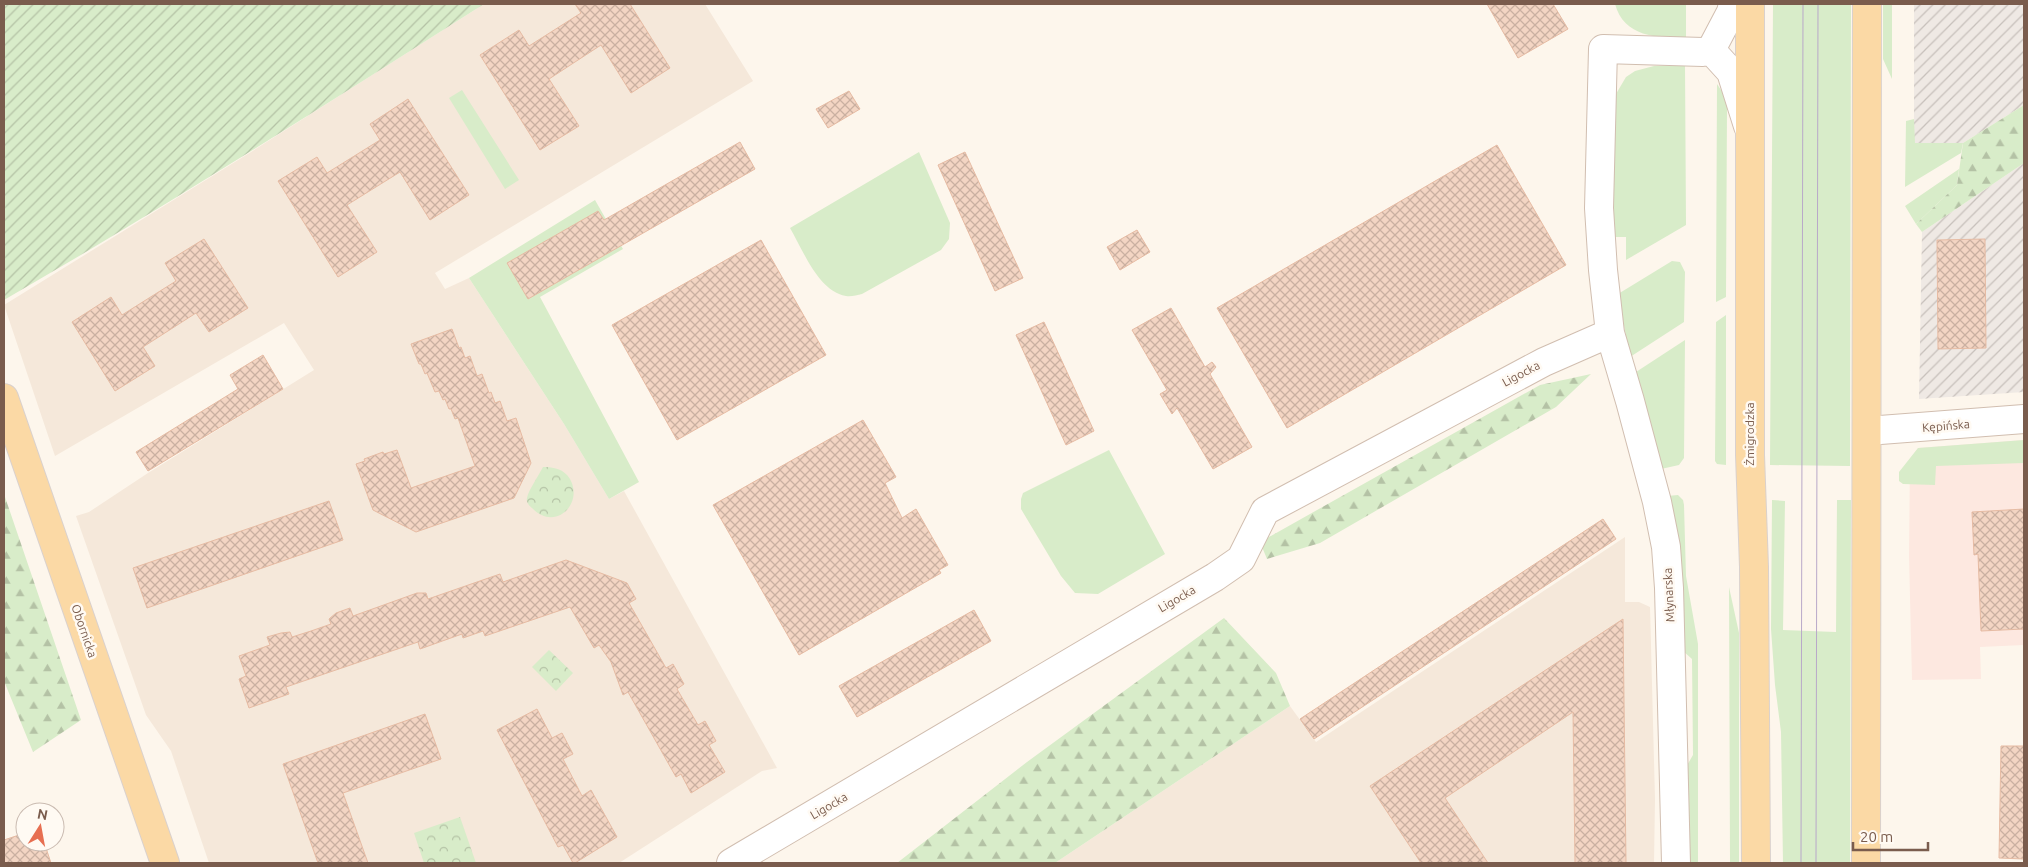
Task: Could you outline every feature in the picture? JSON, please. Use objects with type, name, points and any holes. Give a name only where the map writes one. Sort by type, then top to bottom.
[{"type":"main road","name":"Żmigrodzka","points":[[1750,4],[1750,456],[1754,567],[1756,863]]},
{"type":"main road","points":[[1866,863],[1867,4]]},
{"type":"main road","name":"Obornicka","points":[[4,398],[166,863]]},
{"type":"street","points":[[1733,4],[1731,12],[1711,50],[1731,72],[1750,132]]},
{"type":"street","name":"Młynarska","points":[[1676,863],[1669,588],[1666,547],[1644,449],[1610,333],[1603,270],[1599,208],[1603,49],[1703,52],[1711,50]]},
{"type":"street","name":"Ligocka","points":[[731,863],[1215,577],[1241,559],[1265,511],[1544,362],[1610,333]]},
{"type":"street","name":"Kępińska","points":[[1867,431],[2024,419]]},
{"type":"shaded area","points":[[484,4],[705,4],[753,81],[435,273],[445,289],[469,278],[564,424],[609,499],[624,491],[777,768],[762,771],[619,863],[209,863],[171,751],[146,715],[76,516],[89,512],[314,370],[284,323],[55,456],[4,305],[251,152]]},
{"type":"shaded area","points":[[1914,4],[2024,4],[2024,105],[1963,143],[1914,143]]},
{"type":"shaded area","points":[[2024,163],[2024,392],[1919,399],[1922,232]]},
{"type":"shaded area","points":[[2024,440],[2024,645],[1980,647],[1981,679],[1912,680],[1909,556],[1910,459],[1918,448]]},
{"type":"shaded area","points":[[1625,537],[1625,602],[1639,602],[1650,607],[1655,799],[1654,863],[1055,863],[1290,706],[1316,742]]},
{"type":"green space","points":[[4,4],[484,4],[186,192],[4,300]]},
{"type":"green space","points":[[1615,4],[1686,4],[1686,38],[1653,36],[1634,29],[1619,15]]},
{"type":"green space","points":[[1773,4],[1851,4],[1850,466],[1770,465]]},
{"type":"green space","points":[[1883,4],[1892,4],[1892,79],[1883,59]]},
{"type":"green space","points":[[1685,65],[1686,225],[1626,260],[1626,237],[1613,237],[1613,99],[1626,77],[1635,71],[1654,66]]},
{"type":"green space","points":[[1717,84],[1727,99],[1727,109],[1726,297],[1716,302]]},
{"type":"green space","points":[[462,90],[519,180],[505,189],[449,98]]},
{"type":"green space","points":[[2024,105],[2024,163],[1922,232],[1916,224],[1957,185],[1963,143]]},
{"type":"green space","points":[[1914,119],[1915,143],[1963,143],[1961,153],[1905,187],[1906,121]]},
{"type":"green space","points":[[919,152],[950,223],[949,239],[941,250],[862,294],[848,296],[836,293],[819,278],[790,228]]},
{"type":"green space","points":[[1959,169],[1957,185],[1916,224],[1905,206]]},
{"type":"green space","points":[[595,200],[623,249],[540,297],[639,482],[609,499],[564,424],[469,278]]},
{"type":"green space","points":[[1672,261],[1680,262],[1685,272],[1684,322],[1630,357],[1618,294]]},
{"type":"green space","points":[[1726,315],[1726,465],[1717,464],[1715,461],[1716,322]]},
{"type":"green space","points":[[1685,340],[1684,458],[1679,465],[1661,469],[1636,372]]},
{"type":"green space","points":[[1591,374],[1556,407],[1320,543],[1267,559],[1260,542],[1540,385]]},
{"type":"green space","points":[[2024,440],[2024,463],[1936,466],[1935,485],[1903,484],[1899,481],[1899,472],[1918,448]]},
{"type":"green space","points":[[1109,450],[1165,554],[1098,594],[1075,593],[1061,576],[1021,509],[1021,499],[1023,493]]},
{"type":"green space","points":[[543,467],[555,468],[565,473],[570,479],[573,488],[573,497],[570,505],[565,512],[558,516],[541,515],[527,502],[529,491]]},
{"type":"green space","points":[[4,494],[81,720],[33,752],[4,681]]},
{"type":"green space","points":[[1678,495],[1683,500],[1684,505],[1686,576],[1698,644],[1698,863],[1690,863],[1686,767],[1693,755],[1692,659],[1683,651],[1667,496]]},
{"type":"green space","points":[[1772,500],[1785,501],[1783,630],[1836,632],[1837,500],[1851,500],[1850,863],[1783,863],[1781,732],[1771,629]]},
{"type":"green space","points":[[1729,587],[1739,633],[1739,863],[1730,863]]},
{"type":"green space","points":[[1224,618],[1276,673],[1290,706],[1055,863],[897,863],[1027,762]]},
{"type":"green space","points":[[549,650],[573,673],[556,691],[532,667]]},
{"type":"green space","points":[[460,817],[476,863],[424,863],[414,833]]},
{"type":"building","points":[[575,4],[630,4],[670,68],[631,93],[601,45],[549,79],[579,126],[540,150],[480,55],[519,30],[529,46],[581,13]]},
{"type":"building","points":[[1487,4],[1553,4],[1568,29],[1518,58]]},
{"type":"building","points":[[849,91],[860,109],[828,128],[816,109]]},
{"type":"building","points":[[408,99],[469,195],[430,220],[400,172],[347,205],[377,252],[338,277],[278,181],[317,157],[327,173],[380,140],[370,124]]},
{"type":"building","points":[[740,142],[755,169],[528,299],[507,263],[598,211],[604,220]]},
{"type":"building","points":[[1497,145],[1566,265],[1287,428],[1217,308]]},
{"type":"building","points":[[965,152],[1023,278],[995,291],[938,165]]},
{"type":"building","points":[[1137,230],[1150,252],[1120,270],[1107,247]]},
{"type":"building","points":[[204,239],[248,308],[209,332],[196,313],[143,347],[155,366],[115,391],[72,322],[111,297],[122,315],[176,281],[165,263]]},
{"type":"building","points":[[1985,239],[1986,348],[1938,349],[1937,240]]},
{"type":"building","points":[[761,240],[826,355],[677,440],[612,325]]},
{"type":"building","points":[[1171,308],[1205,367],[1212,362],[1216,367],[1210,374],[1252,447],[1213,469],[1177,408],[1172,414],[1160,394],[1167,390],[1132,330]]},
{"type":"building","points":[[1044,322],[1094,431],[1066,445],[1016,335]]},
{"type":"building","points":[[452,329],[459,348],[461,347],[465,358],[470,356],[477,376],[482,374],[495,403],[500,401],[507,421],[516,418],[531,463],[514,498],[416,532],[373,510],[356,464],[383,452],[384,454],[397,450],[411,488],[475,466],[458,418],[455,419],[439,391],[435,392],[427,373],[425,374],[421,364],[419,364],[411,344]]},
{"type":"building","points":[[263,355],[283,389],[148,471],[136,452],[238,389],[230,375]]},
{"type":"building","points":[[863,420],[896,477],[885,483],[902,518],[916,509],[948,565],[939,570],[941,573],[799,655],[713,505]]},
{"type":"building","points":[[329,501],[343,540],[147,608],[133,568]]},
{"type":"building","points":[[2024,509],[2024,629],[1981,631],[1978,554],[1974,555],[1972,512]]},
{"type":"building","points":[[1603,519],[1616,539],[1314,739],[1300,719]]},
{"type":"building","points":[[566,560],[627,583],[636,599],[629,603],[666,668],[673,664],[684,684],[677,689],[698,725],[705,721],[716,741],[709,745],[725,772],[691,793],[681,774],[676,777],[628,692],[623,695],[611,662],[599,645],[594,648],[570,607],[485,636],[483,631],[463,638],[462,634],[420,649],[418,642],[286,687],[289,694],[249,708],[239,679],[246,676],[239,656],[270,645],[267,637],[290,632],[292,637],[311,631],[331,624],[329,619],[336,613],[350,608],[353,616],[417,593],[426,593],[428,599],[500,574],[503,582]]},
{"type":"building","points":[[974,610],[991,641],[857,717],[839,686]]},
{"type":"building","points":[[1623,619],[1626,863],[1575,863],[1573,712],[1445,798],[1488,863],[1421,863],[1370,786]]},
{"type":"building","points":[[537,709],[552,738],[562,733],[573,754],[563,759],[582,796],[591,790],[617,837],[575,863],[573,863],[563,845],[558,847],[497,730]]},
{"type":"building","points":[[425,714],[441,759],[343,793],[368,863],[318,863],[283,764]]},
{"type":"building","points":[[2001,746],[2024,746],[2024,859],[1999,858]]},
{"type":"building","points":[[15,836],[15,852],[47,852],[51,863],[4,863],[4,840]]},
{"type":"tram line","points":[[1801,863],[1803,4]]},
{"type":"tram line","points":[[1816,863],[1818,4]]}]
